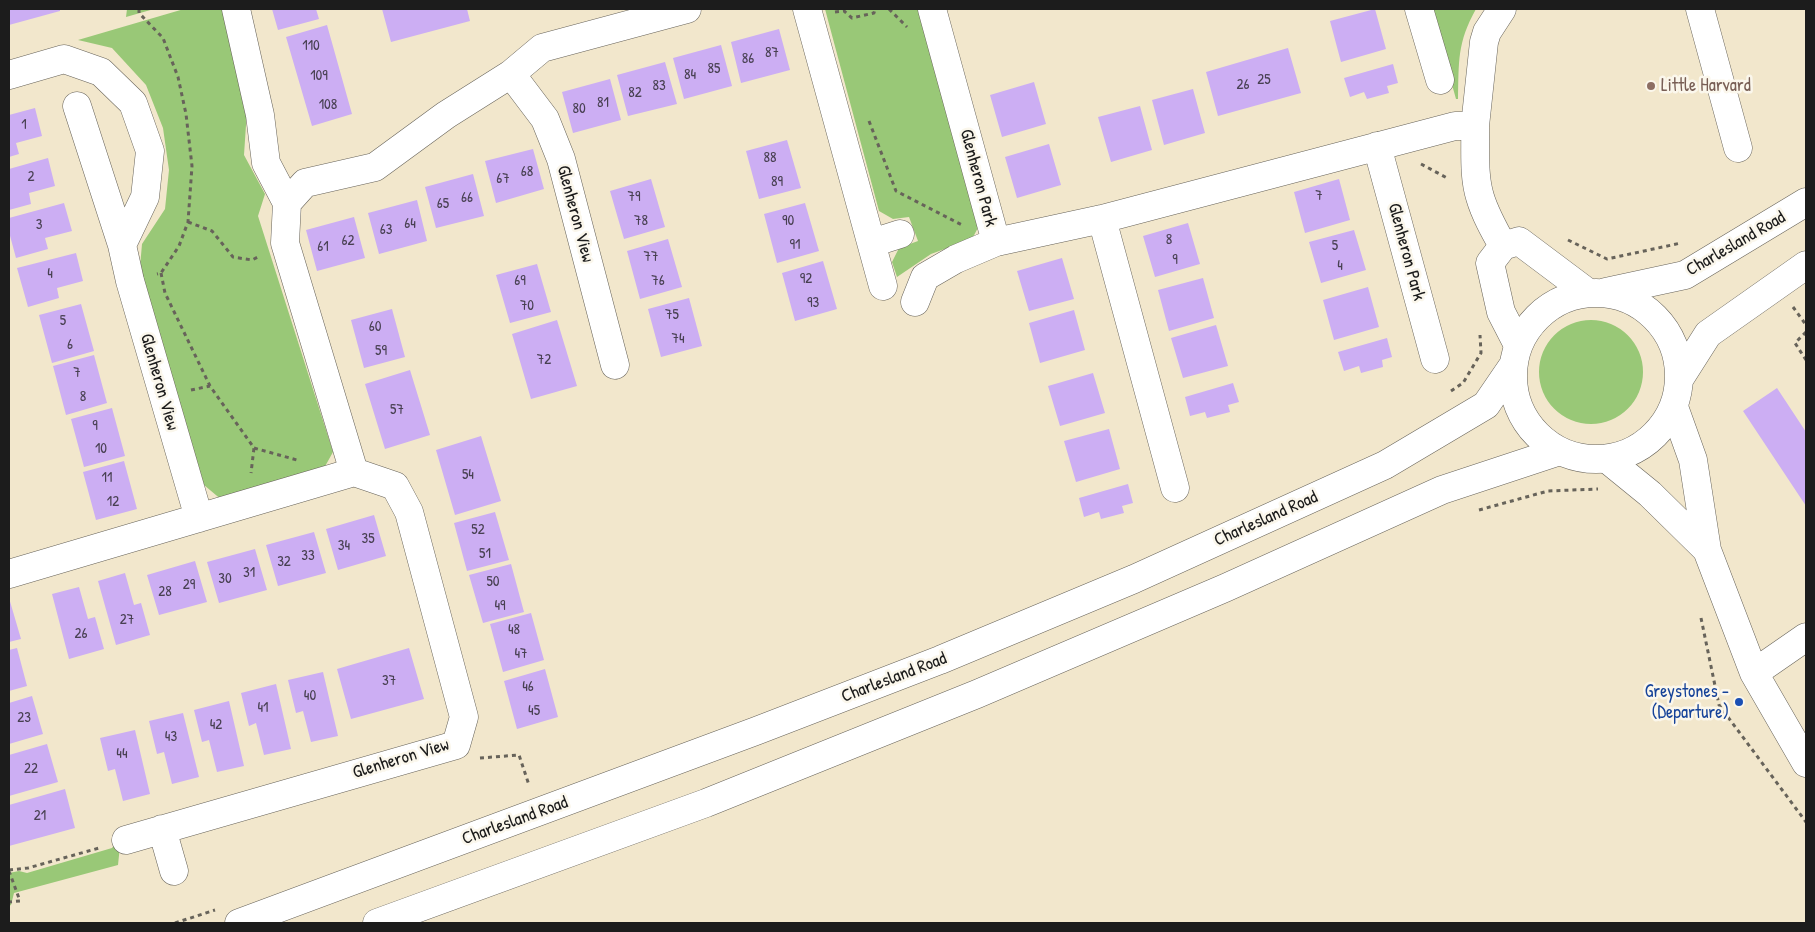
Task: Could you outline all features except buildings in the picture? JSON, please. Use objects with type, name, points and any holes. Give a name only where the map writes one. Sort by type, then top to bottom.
[{"type":"street","points":[[9,574],[354,472],[285,243],[286,203],[266,163],[260,115],[236,9]]},
{"type":"street","points":[[286,203],[305,183],[375,168],[446,115],[511,74],[542,48],[687,9]]},
{"type":"street","name":"Glenheron Park","points":[[932,9],[996,242],[1102,219],[1455,126],[1475,126]]},
{"type":"street","points":[[1419,9],[1440,80]]},
{"type":"street","points":[[1502,9],[1487,32],[1484,42],[1475,126],[1476,181],[1488,218],[1503,246]]},
{"type":"street","points":[[1700,9],[1738,148]]},
{"type":"street","points":[[817,11],[884,286]]},
{"type":"street","points":[[9,74],[64,58],[101,72],[133,103],[150,151],[145,197],[122,245]]},
{"type":"street","name":"Glenheron View","points":[[511,74],[545,119],[561,159],[615,365]]},
{"type":"street","name":"Glenheron View","points":[[77,106],[122,245],[130,281],[199,518]]},
{"type":"street","name":"Glenheron Park","points":[[1377,146],[1435,359]]},
{"type":"street","name":"Charlesland Road","points":[[1596,292],[1685,275],[1806,202]]},
{"type":"street","points":[[1102,219],[1175,488]]},
{"type":"street","points":[[872,243],[900,234]]},
{"type":"street","points":[[915,302],[925,277],[956,259],[996,242]]},
{"type":"street","points":[[1515,356],[1501,312],[1490,263],[1503,246],[1519,242],[1596,292],[1633,300],[1645,307],[1663,326],[1676,350],[1680,378],[1674,407],[1662,426],[1642,446],[1626,454],[1607,459],[1583,458],[1560,451],[1536,435],[1524,419],[1516,401],[1512,384],[1515,356],[1528,327],[1546,308],[1570,296],[1596,292]]},
{"type":"street","points":[[1680,378],[1708,334],[1806,264]]},
{"type":"street","name":"Charlesland Road","points":[[230,916],[756,731],[921,668],[1134,579],[1384,465],[1486,405],[1515,356]]},
{"type":"street","points":[[1674,407],[1693,460],[1707,550],[1754,673],[1806,763]]},
{"type":"street","points":[[377,923],[706,803],[977,694],[1198,600],[1442,490],[1560,451]]},
{"type":"street","points":[[1607,459],[1650,494],[1707,550]]},
{"type":"street","name":"Glenheron View","points":[[126,840],[456,745],[464,717],[409,512],[395,486],[354,472]]},
{"type":"street","points":[[1754,673],[1806,637]]},
{"type":"street","points":[[162,830],[174,871]]},
{"type":"path","points":[[130,281],[161,273],[179,246],[188,222],[192,166],[186,114],[178,77],[163,38],[139,13],[139,9]]},
{"type":"path","points":[[817,11],[844,11],[852,18],[874,13],[875,9]]},
{"type":"path","points":[[866,115],[896,191],[996,242]]},
{"type":"path","points":[[1420,163],[1480,197]]},
{"type":"path","points":[[188,222],[212,231],[233,257],[252,260],[285,243]]},
{"type":"path","points":[[1566,240],[1607,259],[1687,241]]},
{"type":"path","points":[[161,273],[165,293],[210,386],[254,448],[250,476],[235,508]]},
{"type":"path","points":[[1790,304],[1806,325]]},
{"type":"path","points":[[1447,394],[1463,383],[1481,353],[1480,326]]},
{"type":"path","points":[[1806,332],[1795,343],[1806,360]]},
{"type":"path","points":[[1700,612],[1719,705],[1806,822]]},
{"type":"path","points":[[456,745],[469,758],[519,755],[531,791]]},
{"type":"path","points":[[9,902],[20,901],[9,870],[28,868],[126,840]]},
{"type":"path","points":[[175,923],[230,916]]},
{"type":"green space","points":[[127,9],[154,9],[126,17]]},
{"type":"green space","points":[[184,9],[223,9],[247,110],[244,155],[265,194],[258,216],[333,452],[323,470],[223,501],[204,485],[140,267],[142,244],[165,209],[169,170],[163,128],[146,85],[112,48],[78,40]]},
{"type":"green space","points":[[825,9],[918,9],[981,222],[972,239],[931,254],[897,277],[892,262],[899,248],[918,241],[909,217],[893,219],[879,211]]},
{"type":"green space","points":[[1431,9],[1476,9],[1465,32],[1460,52],[1458,99],[1456,99]]},
{"type":"green space","points":[[1591,320],[1611,324],[1628,335],[1639,352],[1643,372],[1639,392],[1628,409],[1611,420],[1591,424],[1571,420],[1554,409],[1543,392],[1539,372],[1543,352],[1554,335],[1571,324]]},
{"type":"green space","points":[[121,836],[118,865],[14,893],[11,905],[9,906],[9,873],[19,871],[27,873],[112,848]]},
{"type":"place","name":"Little Harvard","points":[[1651,86]]},
{"type":"place","name":"Greystones - (Departure)","points":[[1739,702]]}]
